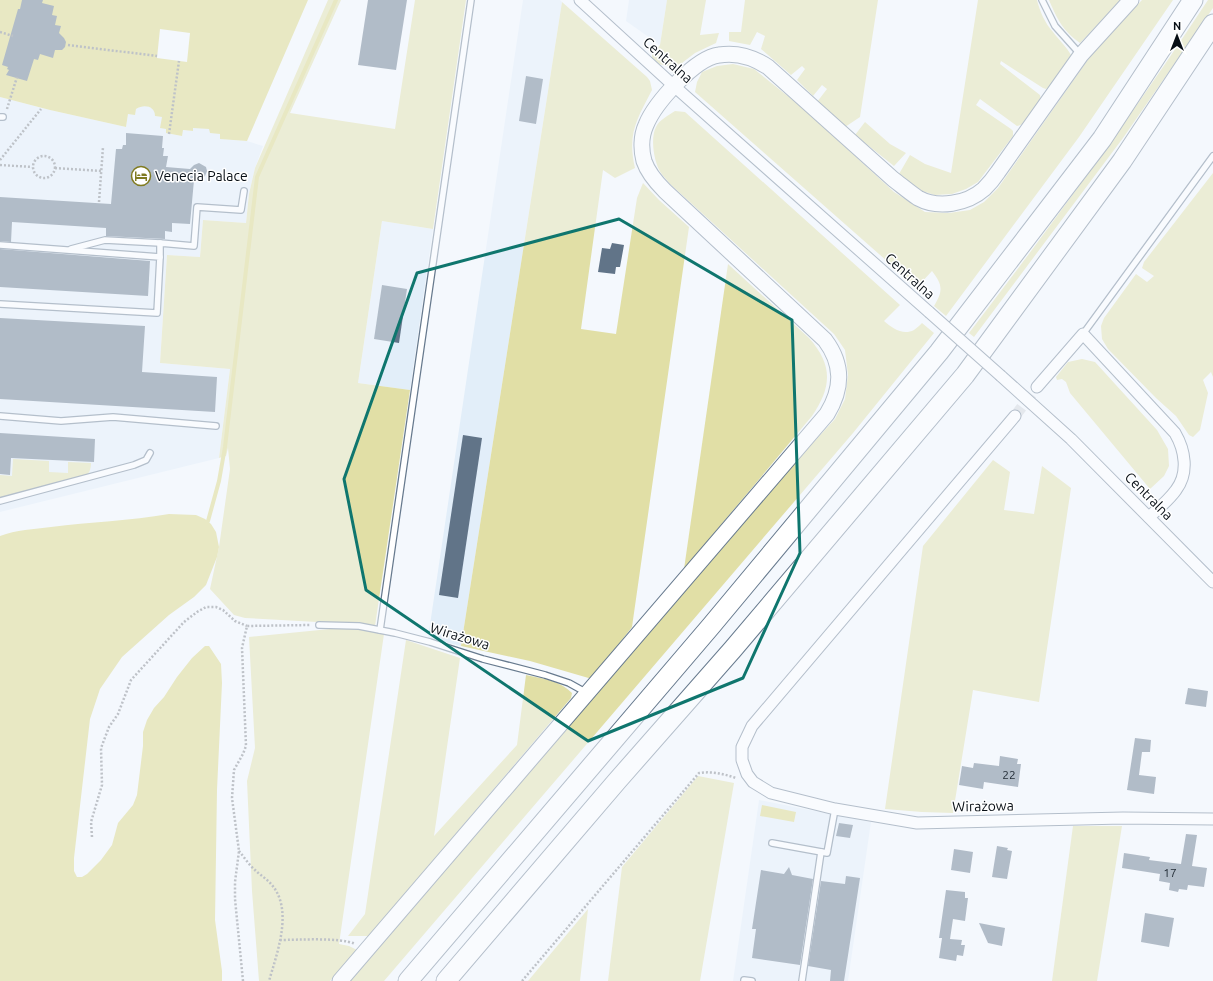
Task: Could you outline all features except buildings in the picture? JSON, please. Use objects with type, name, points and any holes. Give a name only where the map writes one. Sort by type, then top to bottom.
[{"type":"highway","points":[[408,981],[711,626],[939,352],[1102,139],[1193,0]]},
{"type":"highway","points":[[446,981],[617,780],[733,649],[965,375],[1122,161],[1213,24]]},
{"type":"street","name":"Centralna","points":[[580,0],[674,86],[1071,439],[1213,582]]},
{"type":"street","points":[[340,981],[827,414],[837,393],[839,372],[838,365],[825,340],[665,191],[650,174],[644,161],[643,154],[642,139],[645,126],[654,111],[678,80],[701,62],[718,55],[731,54],[756,60],[768,67],[893,179],[912,194],[929,202],[957,203],[976,195],[988,184],[1081,55],[1131,0]]},
{"type":"street","points":[[1038,387],[1083,334],[1175,433],[1182,445],[1185,462],[1180,484],[1149,517]]},
{"type":"street","points":[[759,787],[747,774],[742,760],[742,747],[752,726],[1015,416]]},
{"type":"street","name":"Wirażowa","points":[[759,787],[770,793],[783,797],[835,809],[917,823],[1123,818],[1213,818]]},
{"type":"lane","points":[[380,630],[471,0]]},
{"type":"lane","points":[[1042,0],[1055,26],[1081,55]]},
{"type":"lane","points":[[1083,334],[1213,156]]},
{"type":"lane","points":[[67,250],[105,240],[194,246],[197,207],[241,210],[244,191]]},
{"type":"lane","points":[[0,304],[157,313],[160,243]]},
{"type":"lane","points":[[0,245],[160,257]]},
{"type":"lane","points":[[0,416],[61,421],[113,417],[216,426]]},
{"type":"lane","points":[[0,501],[134,465],[146,460],[150,453]]},
{"type":"lane","name":"Wirażowa","points":[[319,625],[359,626],[430,642],[483,659],[545,675],[569,683],[587,693]]},
{"type":"lane","points":[[772,843],[827,853],[835,809]]},
{"type":"lane","points":[[802,981],[821,852]]},
{"type":"lane","points":[[744,980],[752,981]]},
{"type":"path","points":[[1,33],[13,36]]},
{"type":"path","points":[[68,45],[156,56]]},
{"type":"path","points":[[169,134],[179,61]]},
{"type":"path","points":[[8,107],[18,77]]},
{"type":"path","points":[[0,160],[41,108]]},
{"type":"path","points":[[99,202],[103,147]]},
{"type":"path","points":[[44,156],[52,160],[55,168],[51,176],[43,179],[35,175],[32,167],[36,159],[44,156]]},
{"type":"path","points":[[0,165],[32,167]]},
{"type":"path","points":[[55,168],[101,171]]},
{"type":"path","points":[[92,837],[91,822],[102,785],[102,748],[108,727],[118,714],[131,680],[188,619],[206,607],[216,607],[224,610],[235,621],[246,626],[319,625]]},
{"type":"path","points":[[244,981],[235,899],[235,882],[239,851],[232,798],[234,770],[246,746],[242,648],[246,626]]},
{"type":"path","points":[[522,981],[699,773],[708,772],[727,775],[759,787]]},
{"type":"path","points":[[239,851],[255,870],[271,884],[279,895],[283,912],[280,940],[269,981]]},
{"type":"path","points":[[280,940],[334,940],[350,942],[366,950]]},
{"type":"highlighted area","points":[[619,219],[792,320],[800,553],[743,678],[588,741],[366,590],[344,479],[417,273]]},
{"type":"shaded area","points":[[0,0],[308,0],[247,141],[220,139],[220,134],[210,133],[209,129],[193,128],[193,131],[183,130],[182,136],[166,133],[166,129],[160,128],[162,117],[155,116],[153,110],[146,106],[136,109],[135,115],[128,114],[126,127],[0,97]]},
{"type":"shaded area","points":[[328,0],[341,0],[290,113],[395,129],[415,0],[466,0],[433,229],[382,221],[358,383],[410,390],[375,626],[354,622],[317,622],[245,618],[234,615],[210,589],[219,547],[230,469],[228,448],[226,456],[219,458],[230,369],[160,363],[167,255],[200,257],[203,220],[246,223],[249,194],[255,168]]},
{"type":"shaded area","points":[[523,0],[560,0],[562,2],[461,646],[428,638]]},
{"type":"shaded area","points":[[629,0],[667,0],[660,45],[626,21]]},
{"type":"shaded area","points":[[667,0],[706,0],[700,35],[719,33],[716,43],[695,53],[682,63],[672,67],[659,64],[652,59],[652,55],[660,45]]},
{"type":"shaded area","points":[[745,0],[878,0],[860,117],[845,127],[817,102],[827,89],[822,85],[813,96],[797,80],[805,69],[802,66],[791,75],[761,49],[765,36],[757,32],[750,45],[729,41],[729,32],[741,32]]},
{"type":"shaded area","points":[[978,0],[1037,0],[1041,13],[1048,25],[1071,55],[1050,86],[1046,89],[1001,61],[1000,64],[1040,95],[1041,100],[1028,119],[1021,125],[1017,126],[980,99],[976,105],[1011,129],[1013,131],[1013,136],[978,182],[966,189],[952,194],[935,195],[922,191],[899,174],[910,155],[925,164],[951,173]]},
{"type":"shaded area","points":[[1049,0],[1121,0],[1080,43],[1069,34],[1061,24]]},
{"type":"shaded area","points":[[1142,0],[1173,0],[1079,137],[946,316],[934,306],[939,296],[940,284],[932,271],[919,285],[913,284],[695,92],[697,82],[702,72],[717,66],[733,64],[754,69],[804,109],[894,192],[925,212],[949,213],[970,210],[984,202],[998,188],[1096,48]]},
{"type":"shaded area","points":[[1208,0],[1213,0],[1213,8],[1123,138],[974,337],[969,333],[1092,169]]},
{"type":"shaded area","points":[[562,2],[647,77],[650,81],[652,90],[638,118],[633,136],[632,146],[635,168],[615,178],[603,170],[581,329],[616,334],[637,198],[643,183],[659,200],[689,227],[632,627],[592,679],[530,661],[461,646]]},
{"type":"shaded area","points":[[0,97],[126,127],[128,114],[141,106],[147,106],[152,108],[155,112],[155,116],[162,117],[166,133],[182,136],[182,130],[193,131],[193,127],[209,129],[220,134],[220,139],[247,141],[263,146],[255,168],[249,194],[246,223],[203,220],[200,257],[167,255],[160,363],[230,369],[219,458],[0,512]]},
{"type":"shaded area","points":[[675,111],[685,112],[900,305],[884,321],[894,329],[902,332],[910,332],[922,323],[934,333],[853,433],[384,981],[349,981],[785,473],[835,419],[845,399],[848,375],[845,350],[834,334],[669,183],[661,173],[656,163],[653,144],[654,132],[659,122]]},
{"type":"shaded area","points":[[865,122],[890,144],[906,153],[894,166],[855,135]]},
{"type":"shaded area","points":[[1213,173],[1213,377],[1211,372],[1203,380],[1208,393],[1200,430],[1193,437],[1189,435],[1176,416],[1156,398],[1108,349],[1102,339],[1101,326],[1104,318],[1136,274],[1147,282],[1154,276],[1142,268],[1144,262]]},
{"type":"shaded area","points":[[382,221],[433,229],[410,390],[358,383]]},
{"type":"shaded area","points":[[728,264],[809,338],[817,348],[826,367],[826,386],[819,405],[812,416],[684,569]]},
{"type":"shaded area","points":[[1082,359],[1095,362],[1157,430],[1168,449],[1169,466],[1164,476],[1150,489],[1070,393],[1066,382],[1062,379],[1057,380],[1056,377],[1068,362]]},
{"type":"shaded area","points":[[13,459],[49,461],[49,472],[68,473],[68,462],[91,463],[91,465],[86,476],[0,498],[0,475],[12,476]]},
{"type":"shaded area","points":[[993,460],[1010,472],[1004,510],[1034,514],[1042,466],[1071,488],[1039,702],[973,690],[953,813],[885,809],[923,546]]},
{"type":"shaded area","points":[[169,514],[196,515],[205,519],[211,524],[216,532],[219,547],[217,557],[206,585],[194,597],[169,615],[122,657],[100,689],[90,719],[74,858],[74,871],[77,877],[82,877],[87,874],[101,860],[112,845],[118,823],[133,805],[137,795],[143,746],[143,732],[147,720],[154,708],[164,697],[192,658],[205,646],[209,646],[221,664],[222,683],[217,790],[215,920],[222,981],[0,981],[0,536],[12,532],[32,529]]},
{"type":"shaded area","points":[[350,627],[384,634],[339,944],[349,946],[357,950],[330,981],[259,981],[252,891],[247,781],[255,748],[249,637]]},
{"type":"shaded area","points":[[406,640],[460,658],[434,836],[517,745],[526,675],[557,683],[572,693],[571,698],[369,936],[348,936],[365,914]]},
{"type":"shaded area","points":[[698,776],[734,783],[700,981],[608,981],[622,867]]},
{"type":"shaded area","points":[[759,800],[871,822],[848,981],[733,981]]},
{"type":"shaded area","points":[[762,805],[796,812],[794,822],[760,816]]},
{"type":"shaded area","points":[[1073,826],[1122,826],[1097,981],[1052,981]]},
{"type":"shaded area","points":[[588,909],[580,981],[528,981]]},
{"type":"pier","points":[[160,29],[190,33],[187,62],[157,58]]},
{"type":"waterway","points":[[208,521],[219,481],[225,447],[257,177],[336,0]]},
{"type":"tunnel","points":[[1015,416],[1037,387]]},
{"type":"place","name":"Venecia Palace","points":[[141,176]]}]
